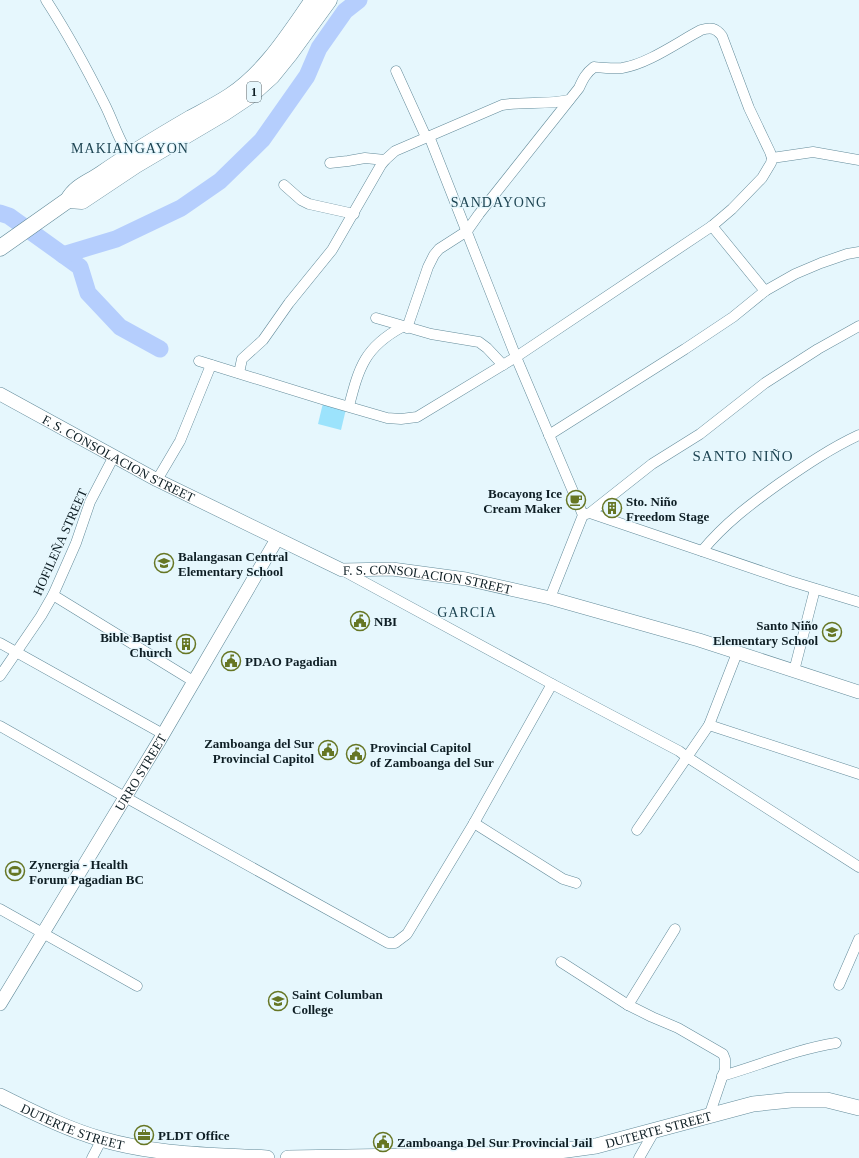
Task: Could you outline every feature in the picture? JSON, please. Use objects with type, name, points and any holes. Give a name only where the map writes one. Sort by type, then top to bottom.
[{"type":"main road","name":"1","points":[[221,108],[230,96],[260,70],[288,36],[313,0]]},
{"type":"main road","name":"1","points":[[5,244],[68,200],[82,201],[132,160],[221,108],[251,94],[272,76],[329,0]]},
{"type":"main road","name":"DUTERTE STREET","points":[[0,1096],[78,1132],[102,1139],[153,1150],[190,1154],[267,1158]]},
{"type":"main road","name":"DUTERTE STREET","points":[[288,1158],[457,1157],[533,1154],[596,1146],[753,1104],[791,1100],[827,1100],[859,1108]]},
{"type":"street","points":[[46,0],[90,75],[132,160]]},
{"type":"street","points":[[199,361],[325,400],[388,418],[400,419],[417,417],[516,357],[712,226],[732,209],[762,178],[768,169],[772,158],[749,108],[722,36],[714,28],[708,27],[701,30],[636,65],[611,69],[594,67],[584,76],[579,88],[467,231],[439,249],[434,255],[405,327],[384,338],[376,345],[361,367],[349,406]]},
{"type":"street","points":[[396,71],[428,137],[467,231],[516,357],[549,435],[586,514],[859,602]]},
{"type":"street","points":[[239,373],[242,359],[263,340],[289,303],[332,250],[384,160],[395,151],[502,106],[513,103],[557,103],[569,100]]},
{"type":"street","points":[[772,158],[813,152],[859,160]]},
{"type":"street","points":[[330,163],[366,158],[384,160]]},
{"type":"street","points":[[284,185],[301,200],[309,204],[354,214]]},
{"type":"street","points":[[712,226],[765,292]]},
{"type":"street","points":[[549,435],[685,349],[733,317],[765,292],[795,274],[821,263],[859,252]]},
{"type":"street","points":[[376,318],[431,334],[479,342],[487,348],[503,365]]},
{"type":"street","points":[[550,598],[586,514],[652,464],[700,434],[766,383],[818,349],[859,326]]},
{"type":"street","points":[[157,480],[180,442],[211,365]]},
{"type":"street","name":"F. S. CONSOLACION STREET","points":[[0,394],[157,480],[342,570],[392,569],[466,579],[550,598],[699,640],[859,692]]},
{"type":"street","points":[[702,551],[729,522],[750,504],[809,462],[843,442],[859,435]]},
{"type":"street","name":"HOFILEÑA STREET","points":[[0,676],[41,616],[53,595],[76,543],[90,502],[114,456]]},
{"type":"street","name":"URRO STREET","points":[[0,1004],[163,734],[277,538]]},
{"type":"street","points":[[342,570],[679,751],[859,867]]},
{"type":"street","points":[[794,671],[815,589]]},
{"type":"street","points":[[53,595],[193,681]]},
{"type":"street","points":[[0,643],[163,734]]},
{"type":"street","points":[[637,830],[709,725],[737,653]]},
{"type":"street","points":[[0,726],[388,943],[395,943],[407,934],[474,823],[552,684]]},
{"type":"street","points":[[709,725],[859,774]]},
{"type":"street","points":[[474,823],[557,876],[576,883]]},
{"type":"street","points":[[0,910],[137,986]]},
{"type":"street","points":[[628,1005],[675,929]]},
{"type":"street","points":[[839,985],[856,953],[859,940]]},
{"type":"street","points":[[561,962],[628,1005],[678,1028],[723,1054],[725,1059],[725,1069],[709,1116]]},
{"type":"street","points":[[722,1076],[752,1068],[804,1049],[836,1043]]},
{"type":"street","points":[[639,1158],[655,1130]]},
{"type":"street","points":[[92,1158],[102,1139]]},
{"type":"shaded area","points":[[323,403],[346,409],[341,430],[318,424]]},
{"type":"waterway","points":[[63,255],[116,239],[181,208],[220,181],[262,140],[307,76],[319,48],[345,11],[359,0]]},
{"type":"waterway","points":[[0,213],[9,216],[80,267],[88,293],[120,327],[160,349]]},
{"type":"place","name":"Bocayong Ice Cream Maker","points":[[576,500]]},
{"type":"place","name":"Sto. Niño Freedom Stage","points":[[612,508]]},
{"type":"place","name":"Balangasan Central Elementary School","points":[[164,563]]},
{"type":"place","name":"NBI","points":[[360,621]]},
{"type":"place","name":"Santo Niño Elementary School","points":[[832,632]]},
{"type":"place","name":"Bible Baptist Church","points":[[186,644]]},
{"type":"place","name":"PDAO Pagadian","points":[[231,661]]},
{"type":"place","name":"Zamboanga del Sur Provincial Capitol","points":[[328,750]]},
{"type":"place","name":"Provincial Capitol of Zamboanga del Sur","points":[[356,754]]},
{"type":"place","name":"Zynergia - Health Forum Pagadian BC","points":[[15,871]]},
{"type":"place","name":"Saint Columban College","points":[[278,1001]]},
{"type":"place","name":"PLDT Office","points":[[144,1135]]},
{"type":"place","name":"Zamboanga Del Sur Provincial Jail","points":[[383,1142]]},
{"type":"district","name":"MAKIANGAYON","points":[[130,148]]},
{"type":"district","name":"SANDAYONG","points":[[499,202]]},
{"type":"district","name":"SANTO NIÑO","points":[[743,456]]},
{"type":"district","name":"GARCIA","points":[[467,612]]}]
